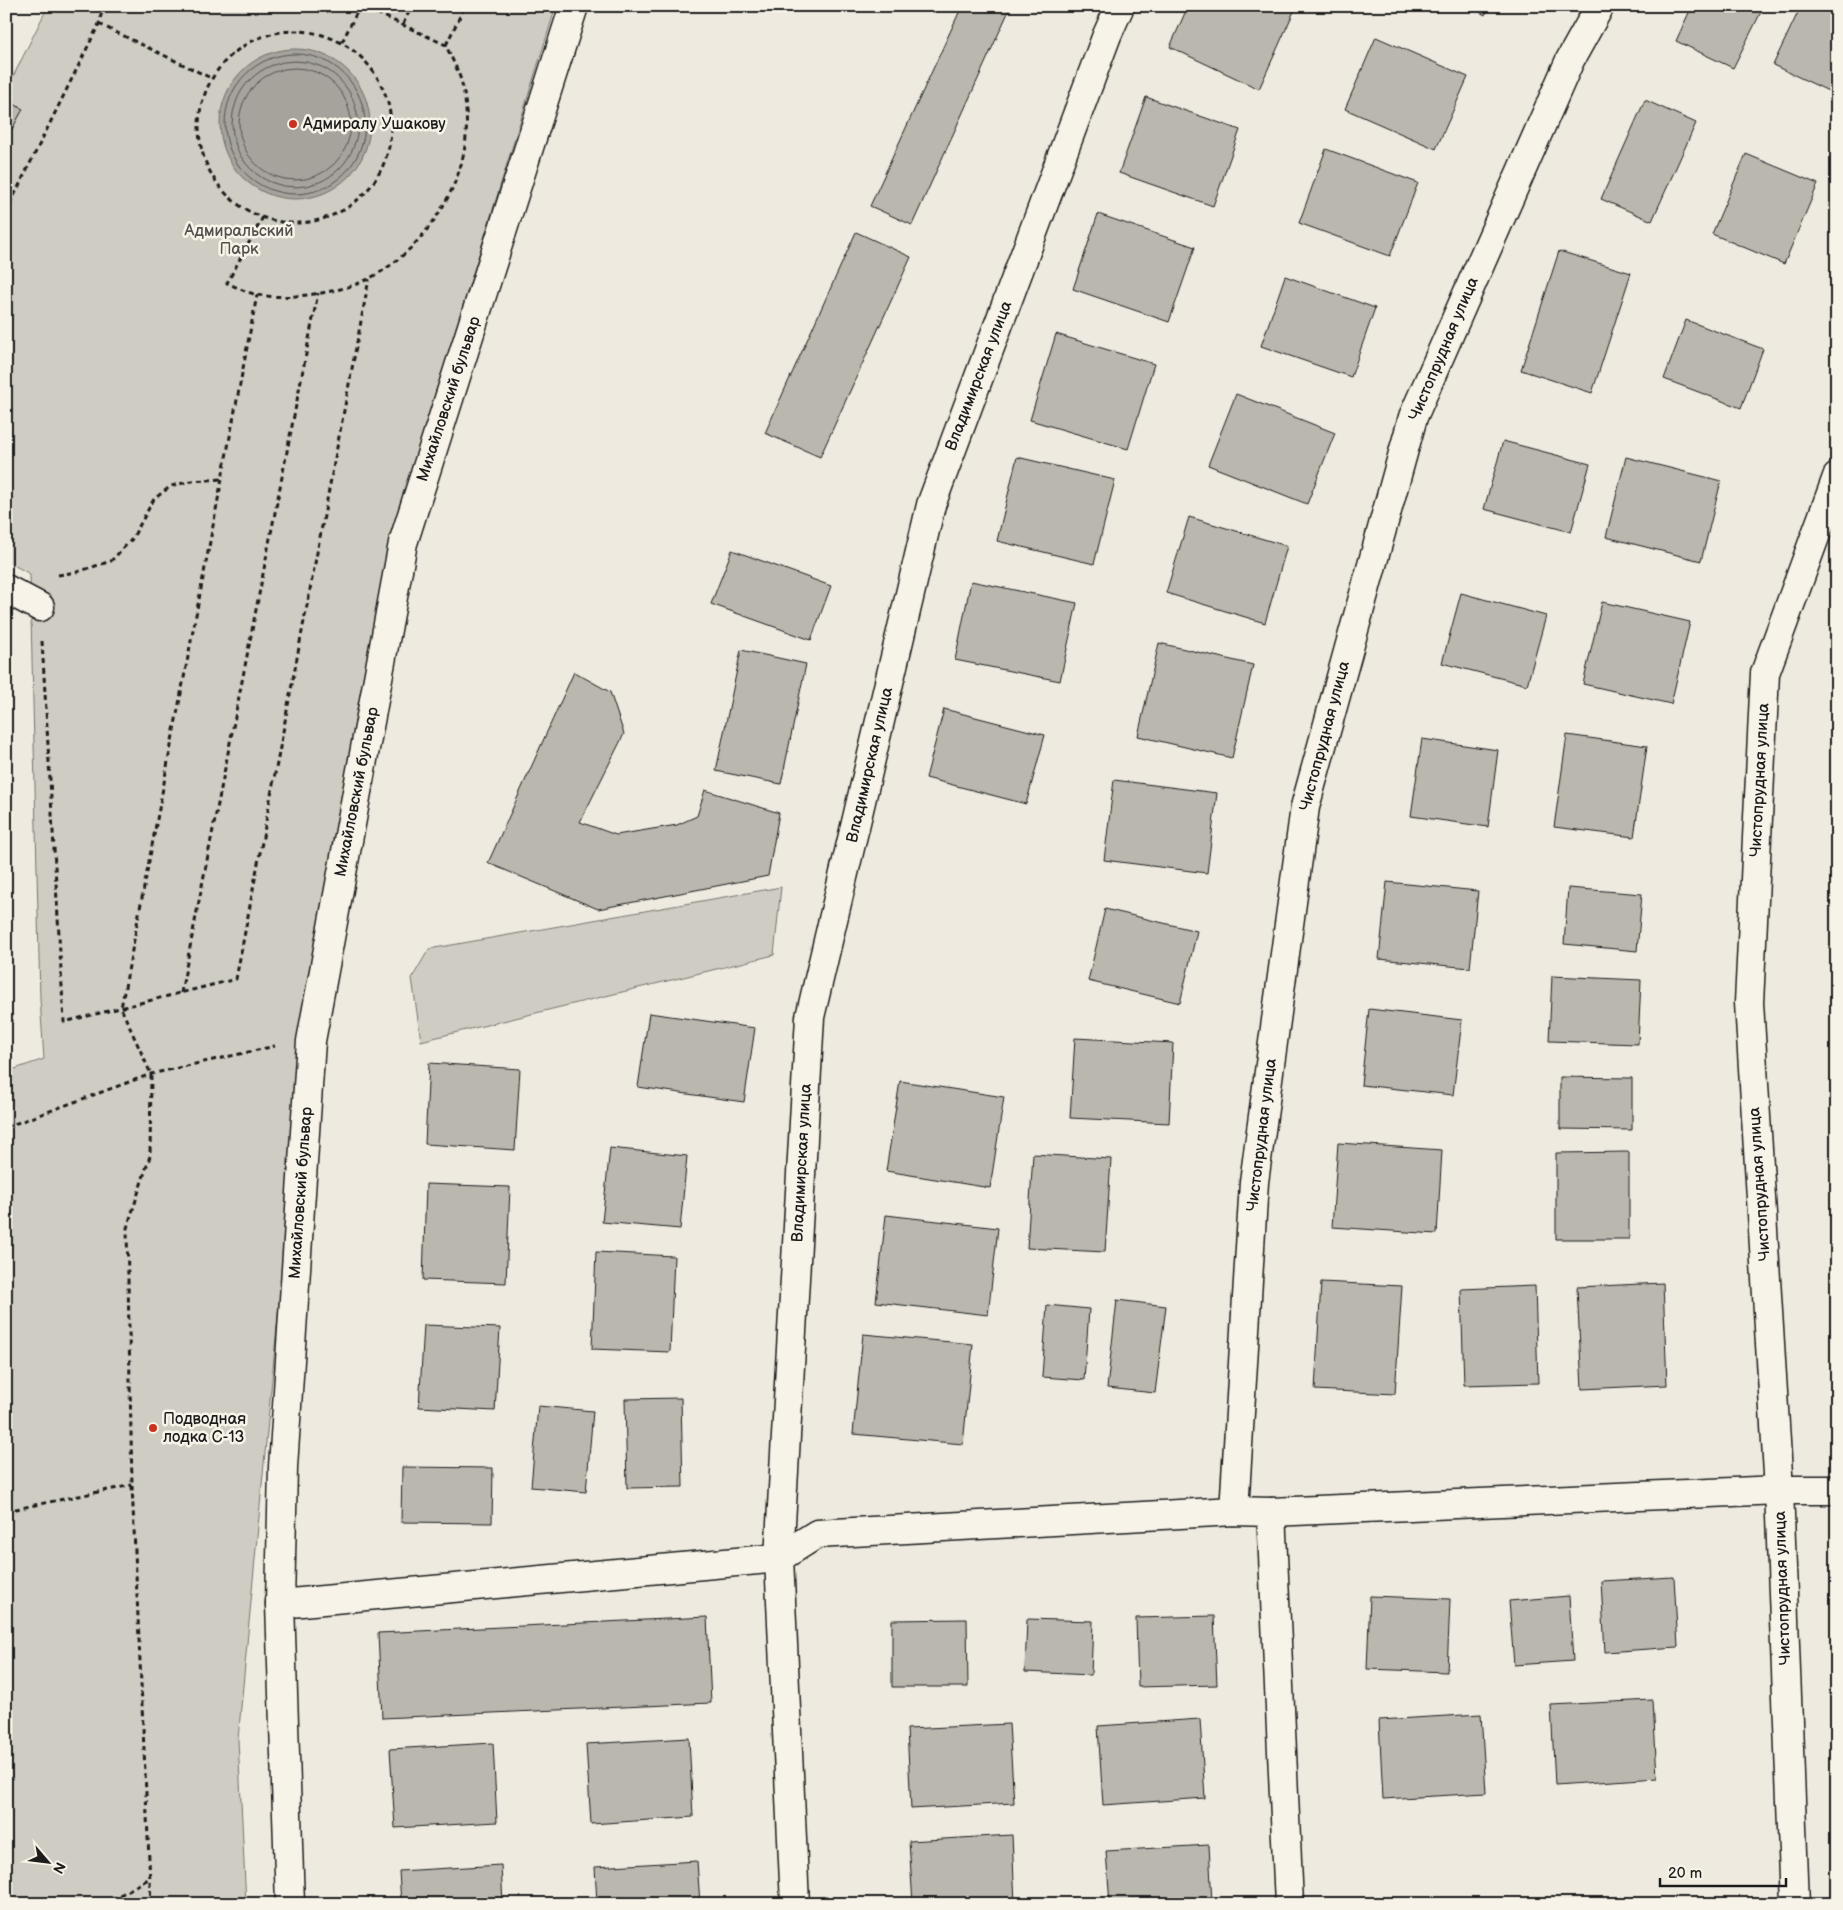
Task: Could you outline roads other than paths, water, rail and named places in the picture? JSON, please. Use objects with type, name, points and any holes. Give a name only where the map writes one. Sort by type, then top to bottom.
[{"type":"street","name":"Михайловский бульвар","points":[[290,1904],[280,1604],[283,1467],[313,1031],[403,543],[574,6]]},
{"type":"street","name":"Владимирская улица","points":[[795,1904],[778,1558],[810,1017],[931,505],[1107,35],[1120,6]]},
{"type":"street","name":"Чистопрудная улица","points":[[1234,1511],[1254,1182],[1304,808],[1413,417],[1570,60],[1600,6]]},
{"type":"street","name":"Чистопрудная улица","points":[[1794,1904],[1779,1490],[1749,1003],[1765,673],[1837,477]]},
{"type":"street","points":[[6,589],[40,607]]},
{"type":"street","points":[[280,1604],[778,1558],[817,1534],[1234,1511],[1271,1512],[1779,1490],[1837,1490]]},
{"type":"street","points":[[1271,1512],[1289,1904]]},
{"type":"water","points":[[295,49],[324,55],[348,71],[364,95],[370,124],[364,153],[348,177],[324,193],[295,199],[266,193],[242,177],[226,153],[220,124],[226,95],[242,71],[266,55]]},
{"type":"place","name":"Адмиралу Ушакову","points":[[293,124]]},
{"type":"place","name":"Подводная лодка С-13","points":[[153,1428]]},
{"type":"park label","name":"Адмиральский Парк","points":[[239,240]]}]
